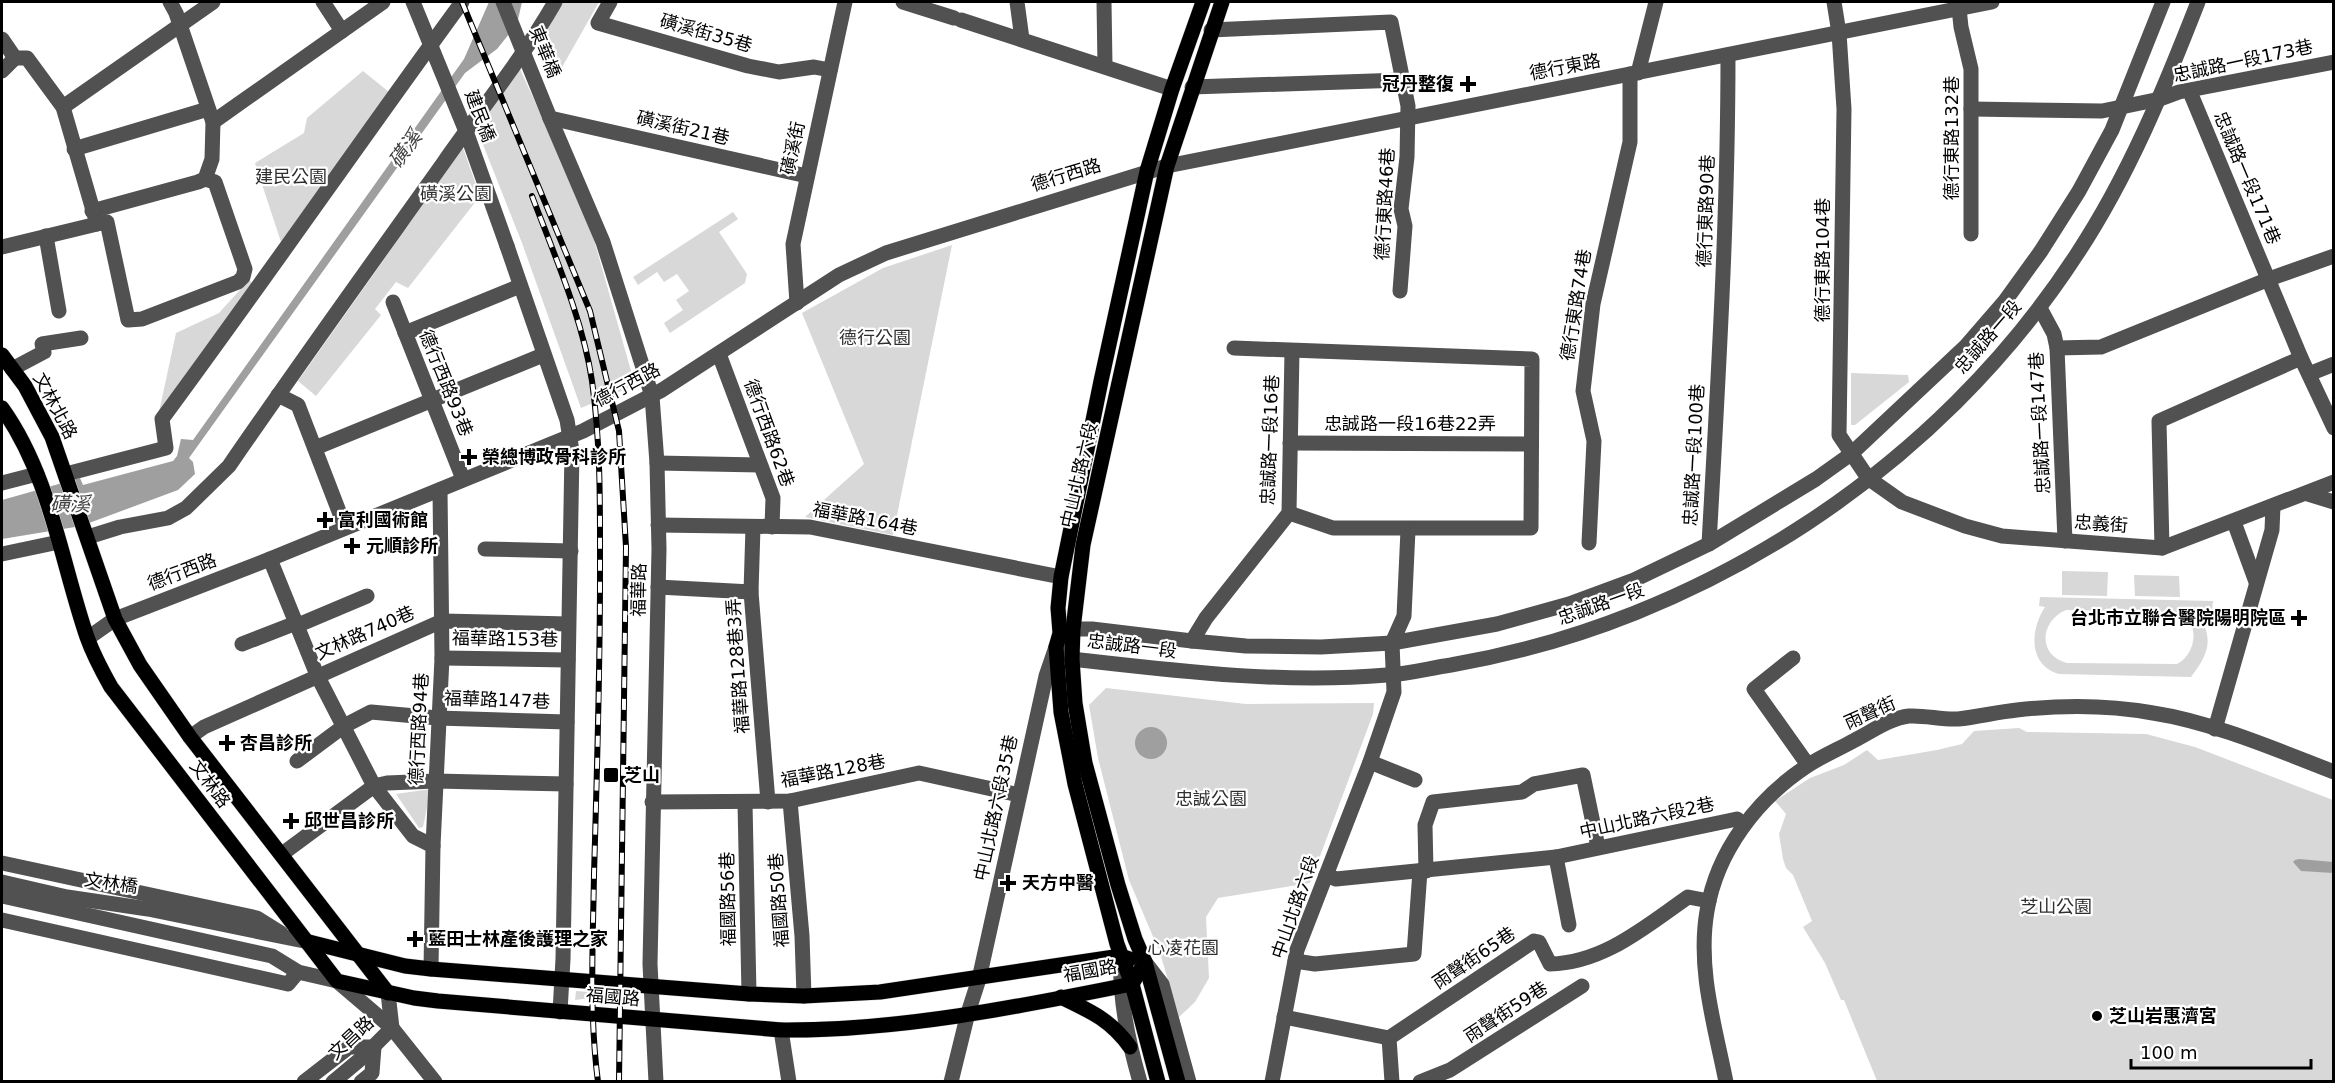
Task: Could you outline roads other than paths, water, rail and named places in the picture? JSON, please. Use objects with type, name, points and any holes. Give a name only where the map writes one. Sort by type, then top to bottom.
[{"type":"main road","name":"中山北路六段","points":[[1158,1082],[1126,985],[1121,956],[1076,784],[1061,712],[1056,646],[1060,633],[1058,608],[1061,577],[1147,171],[1172,89],[1203,2]]},
{"type":"main road","name":"中山北路六段","points":[[1178,1082],[1145,962],[1135,939],[1118,885],[1085,763],[1075,703],[1072,659],[1073,629],[1083,544],[1167,166],[1222,2]]},
{"type":"main road","name":"文林北路","points":[[2,355],[27,391],[52,437],[87,533]]},
{"type":"main road","points":[[2,408],[25,446],[39,478]]},
{"type":"main road","name":"文林路","points":[[39,478],[88,638],[111,687],[337,981]]},
{"type":"main road","name":"文林路","points":[[87,533],[116,619],[140,665],[190,736],[388,993]]},
{"type":"main road","name":"福國路","points":[[309,942],[405,966],[431,969],[561,981],[804,996],[880,992],[980,979],[1121,956],[1145,962],[1126,985],[968,1013],[881,1026],[827,1030],[782,1030],[438,1001],[388,993],[337,981]]},
{"type":"main road","points":[[1061,997],[1097,1014],[1119,1033],[1130,1047]]},
{"type":"street","points":[[170,2],[211,116],[212,159],[206,179]]},
{"type":"street","points":[[63,107],[213,2]]},
{"type":"street","points":[[323,2],[342,31]]},
{"type":"street","points":[[74,149],[211,116],[383,2]]},
{"type":"street","name":"建民橋","points":[[413,2],[467,134],[520,286]]},
{"type":"street","points":[[67,476],[166,448],[162,419],[397,89],[462,2]]},
{"type":"street","name":"東華橋","points":[[503,2],[550,118]]},
{"type":"street","points":[[87,533],[168,518],[186,508],[230,466],[278,395],[488,103],[555,2]]},
{"type":"street","name":"磺溪街35巷","points":[[610,2],[598,23],[748,66],[779,72],[814,67],[830,70]]},
{"type":"street","name":"磺溪街","points":[[797,303],[794,244],[845,2]]},
{"type":"street","points":[[903,2],[1172,89]]},
{"type":"street","points":[[1017,2],[1022,39]]},
{"type":"street","points":[[1104,2],[1105,66]]},
{"type":"street","name":"德行東路74巷","points":[[1588,543],[1594,441],[1583,391],[1586,354],[1593,304],[1630,142],[1634,73],[1656,2]]},
{"type":"street","name":"德行東路104巷","points":[[1834,2],[1839,33],[1844,109],[1839,435],[1868,478]]},
{"type":"street","name":"德行東路","points":[[1147,171],[1992,2]]},
{"type":"street","name":"忠誠路一段","points":[[2163,2],[2123,107],[2079,191],[2041,251],[2005,301],[1966,346],[1851,454],[1816,479],[1709,544],[1635,580],[1569,604],[1497,624],[1392,643],[1321,647],[1246,646],[1092,629],[1073,629],[1056,646],[1072,659],[1248,678],[1299,679],[1392,675],[1493,658],[1560,640],[1614,622],[1686,592],[1756,555],[1827,509],[1932,427],[1994,363],[2040,308],[2077,255],[2107,206],[2160,99],[2198,2]]},
{"type":"street","name":"德行東路132巷","points":[[1959,8],[1971,69],[1971,234]]},
{"type":"street","name":"德行東路46巷","points":[[1211,30],[1391,22],[1408,106],[1401,209],[1405,226],[1400,291]]},
{"type":"street","points":[[2,39],[15,58]]},
{"type":"street","name":"德行東路90巷","points":[[1718,368],[1728,146],[1728,55]]},
{"type":"street","points":[[2,71],[15,58],[27,58],[63,107],[94,217]]},
{"type":"street","name":"忠誠路一段173巷","points":[[1971,109],[2102,111],[2160,99],[2179,92],[2190,92],[2334,62]]},
{"type":"street","points":[[1192,87],[1402,80]]},
{"type":"street","name":"忠誠路一段171巷","points":[[2190,92],[2301,358],[2334,429]]},
{"type":"street","name":"磺溪街21巷","points":[[550,118],[807,176]]},
{"type":"street","name":"福華路","points":[[550,118],[603,242],[652,396],[657,464],[658,525],[652,802],[652,987],[656,1082]]},
{"type":"street","name":"德行西路","points":[[88,638],[116,619],[570,437],[652,396],[839,274],[886,253],[1147,171]]},
{"type":"street","points":[[3,242],[46,236],[94,217],[206,179],[215,182],[245,269],[243,277],[238,282],[142,319],[128,320],[107,222],[94,217]]},
{"type":"street","points":[[46,236],[59,311]]},
{"type":"street","points":[[2057,348],[2101,347],[2268,279],[2334,256]]},
{"type":"street","points":[[405,333],[520,286],[567,420],[572,451],[571,551],[560,1012]]},
{"type":"street","name":"德行西路93巷","points":[[393,302],[463,479]]},
{"type":"street","name":"忠誠路一段147巷","points":[[2040,308],[2054,333],[2057,348],[2065,541]]},
{"type":"street","points":[[12,369],[44,352],[42,344],[81,338]]},
{"type":"street","name":"忠誠路一段16巷","points":[[1234,348],[1532,359],[1531,444]]},
{"type":"street","name":"忠誠路一段16巷","points":[[1192,641],[1206,618],[1288,513],[1292,351]]},
{"type":"street","name":"德行西路62巷","points":[[718,354],[773,498],[772,527]]},
{"type":"street","points":[[315,448],[543,355]]},
{"type":"street","points":[[2162,548],[2158,425],[2162,418],[2301,358]]},
{"type":"street","points":[[2309,374],[2334,364]]},
{"type":"street","name":"忠誠路一段100巷","points":[[1709,544],[1718,368]]},
{"type":"street","points":[[278,395],[298,405],[345,528]]},
{"type":"street","name":"忠誠路一段16巷22弄","points":[[1290,443],[1531,444]]},
{"type":"street","points":[[1288,513],[1333,528],[1408,530],[1530,528],[1531,444]]},
{"type":"street","points":[[657,464],[760,465]]},
{"type":"street","points":[[2,483],[39,478]]},
{"type":"street","name":"忠義街","points":[[1868,478],[1902,502],[1965,526],[2002,536],[2162,548],[2334,483]]},
{"type":"street","name":"德行西路94巷","points":[[431,969],[433,846],[442,657],[440,490]]},
{"type":"street","points":[[2307,494],[2334,502]]},
{"type":"street","points":[[2215,729],[2272,530],[2273,506]]},
{"type":"street","points":[[2234,522],[2256,582]]},
{"type":"street","name":"福華路164巷","points":[[658,525],[810,527],[1061,577]]},
{"type":"street","name":"福華路128巷3弄","points":[[753,527],[751,592],[768,802]]},
{"type":"street","points":[[1392,643],[1404,616],[1408,530]]},
{"type":"street","points":[[2,554],[57,535]]},
{"type":"street","points":[[485,549],[571,551]]},
{"type":"street","points":[[270,559],[316,675],[374,786],[413,836],[433,846]]},
{"type":"street","points":[[658,587],[751,592]]},
{"type":"street","points":[[242,644],[296,623],[303,623],[367,596]]},
{"type":"street","name":"文林路740巷","points":[[190,736],[204,727],[316,675],[442,621],[568,624]]},
{"type":"street","name":"中山北路六段","points":[[1272,1082],[1295,961],[1394,692],[1392,643]]},
{"type":"street","name":"中山北路六段35巷","points":[[951,1082],[968,1013],[980,979],[1046,676],[1056,646]]},
{"type":"street","name":"福華路153巷","points":[[442,657],[568,660]]},
{"type":"street","points":[[1793,658],[1754,689],[1808,765]]},
{"type":"street","name":"雨聲街","points":[[1726,1082],[1704,969],[1704,939],[1709,901],[1728,850],[1744,825],[1772,794],[1808,765],[1887,723],[1909,716],[1940,720],[2018,710],[2111,708],[2153,713],[2215,729],[2334,772]]},
{"type":"street","name":"福華路147巷","points":[[297,761],[344,726],[371,712],[438,718],[567,722]]},
{"type":"street","points":[[1370,762],[1415,780]]},
{"type":"street","name":"福華路128巷","points":[[652,802],[790,801],[919,773],[1019,795]]},
{"type":"street","points":[[1295,961],[1315,964],[1414,954],[1423,871],[1425,825],[1433,802],[1522,792],[1534,784],[1583,775],[1598,847]]},
{"type":"street","points":[[282,854],[374,786],[387,783],[436,781],[566,784]]},
{"type":"street","name":"福國路50巷","points":[[790,801],[802,936],[804,996]]},
{"type":"street","name":"福國路56巷","points":[[745,803],[750,994]]},
{"type":"street","name":"中山北路六段2巷","points":[[1326,875],[1336,879],[1556,857],[1737,819],[1744,825]]},
{"type":"street","points":[[1556,857],[1569,925]]},
{"type":"street","points":[[2,863],[257,918],[286,936]]},
{"type":"street","name":"文林橋","points":[[2,882],[67,897],[148,909],[214,924]]},
{"type":"street","name":"文林橋","points":[[2,896],[212,942]]},
{"type":"street","name":"雨聲街65巷","points":[[1389,1038],[1534,941],[1539,942],[1550,964],[1574,961],[1611,949],[1688,897],[1709,901]]},
{"type":"street","points":[[2,920],[288,984],[298,972]]},
{"type":"street","name":"福國路","points":[[214,924],[309,942]]},
{"type":"street","name":"福國路","points":[[212,942],[272,956],[298,972],[337,981]]},
{"type":"street","points":[[1145,962],[1162,984],[1188,1082]]},
{"type":"street","name":"文林路","points":[[337,981],[392,1028],[435,1082]]},
{"type":"street","points":[[1126,985],[1130,1047],[1140,1082]]},
{"type":"street","name":"雨聲街59巷","points":[[1420,1082],[1454,1076],[1582,986]]},
{"type":"street","name":"文林路","points":[[388,993],[392,1028]]},
{"type":"street","points":[[1284,1017],[1389,1038],[1392,1082]]},
{"type":"street","name":"文昌路","points":[[335,1080],[374,1047],[392,1028]]},
{"type":"street","points":[[782,1030],[789,1082]]},
{"type":"street","points":[[304,1082],[349,1047],[374,1047],[372,1073],[361,1082]]},
{"type":"water","name":"磺溪","points":[[489,2],[522,2],[517,24],[497,49],[465,73],[189,458],[193,462],[195,474],[178,490],[81,526],[2,539],[2,500],[80,478],[83,485],[173,461],[177,456],[181,439],[193,440],[464,59]]},
{"type":"water","points":[[1151,727],[1162,732],[1167,743],[1162,754],[1151,759],[1140,754],[1135,743],[1140,732]]},
{"type":"water","points":[[2299,859],[2333,862],[2333,873],[2301,871],[2293,862]]},
{"type":"railway","points":[[462,2],[590,311],[619,431],[626,547],[619,1082]]},
{"type":"railway","points":[[532,196],[567,287],[582,335],[592,381],[597,430],[600,502],[600,612],[592,978],[593,1030],[598,1082]]},
{"type":"place","name":"冠丹整復","points":[[1468,84]]},
{"type":"place","name":"榮總博政骨科診所","points":[[469,457]]},
{"type":"place","name":"富利國術館","points":[[325,520]]},
{"type":"place","name":"元順診所","points":[[352,546]]},
{"type":"place","name":"台北市立聯合醫院陽明院區","points":[[2299,618]]},
{"type":"place","name":"杏昌診所","points":[[227,743]]},
{"type":"place","name":"芝山","points":[[611,775]]},
{"type":"place","name":"邱世昌診所","points":[[291,821]]},
{"type":"place","name":"天方中醫","points":[[1008,883]]},
{"type":"place","name":"藍田士林產後護理之家","points":[[415,939]]},
{"type":"place","name":"芝山岩惠濟宮","points":[[2097,1016]]},
{"type":"park label","name":"建民公園","points":[[291,177]]},
{"type":"park label","name":"磺溪公園","points":[[456,194]]},
{"type":"park label","name":"德行公園","points":[[875,338]]},
{"type":"park label","name":"忠誠公園","points":[[1211,799]]},
{"type":"park label","name":"芝山公園","points":[[2056,907]]},
{"type":"park label","name":"心凌花園","points":[[1183,948]]}]
